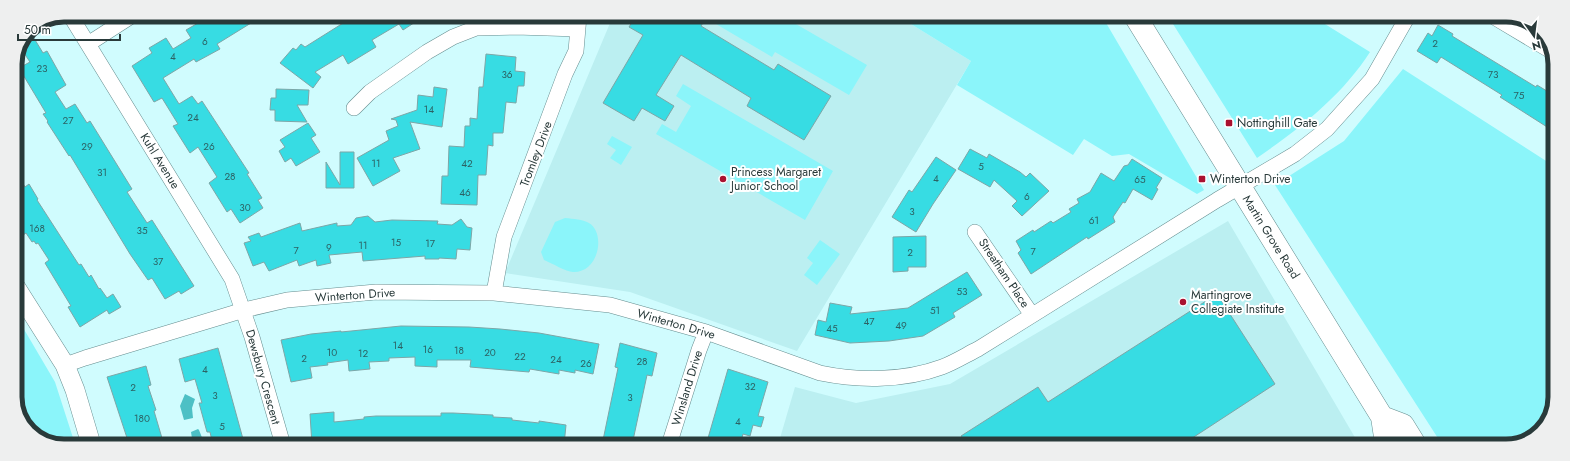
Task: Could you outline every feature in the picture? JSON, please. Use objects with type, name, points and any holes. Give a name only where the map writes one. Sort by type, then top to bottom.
[{"type":"main road","name":"Martin Grove Road","points":[[1138,22],[1382,417],[1386,439]]},
{"type":"main road","points":[[1382,417],[1403,425],[1412,439]]},
{"type":"street","name":"Kuhl Avenue","points":[[74,22],[232,279],[244,310]]},
{"type":"street","points":[[88,44],[122,22]]},
{"type":"street","points":[[354,108],[370,92],[427,52],[454,37],[476,28],[516,27],[578,22]]},
{"type":"street","name":"Tromley Drive","points":[[494,293],[504,238],[565,74],[576,51],[578,22]]},
{"type":"street","points":[[1239,187],[1295,154],[1327,129],[1372,79],[1405,22]]},
{"type":"street","points":[[1502,22],[1544,47]]},
{"type":"street","name":"Winterton Drive","points":[[65,365],[244,310],[287,300],[376,292],[494,293],[610,305],[706,332],[820,373],[855,378],[887,377],[924,372],[942,367],[978,349],[1239,187]]},
{"type":"street","name":"Streatham Place","points":[[975,232],[1032,315]]},
{"type":"street","points":[[22,297],[65,365],[75,390],[90,439]]},
{"type":"street","name":"Dewsbury Crescent","points":[[244,310],[281,439]]},
{"type":"street","name":"Winsland Drive","points":[[671,439],[706,332]]},
{"type":"shaded area","name":"Princess Margaret Junior School","points":[[610,22],[908,22],[971,61],[797,351],[630,292],[505,273]]},
{"type":"shaded area","points":[[717,22],[792,22],[867,65],[849,95],[775,52],[772,57],[716,24]]},
{"type":"shaded area","points":[[908,22],[1106,22],[1204,190],[1197,194],[1129,154],[1112,156],[1084,139],[1073,155],[957,85],[971,61]]},
{"type":"shaded area","points":[[1172,22],[1322,22],[1370,52],[1359,68],[1319,111],[1257,158]]},
{"type":"shaded area","points":[[1403,69],[1548,162],[1548,403],[1545,413],[1538,425],[1525,435],[1506,439],[1438,439],[1275,185],[1344,141]]},
{"type":"shaded area","points":[[683,84],[833,171],[805,220],[656,134],[662,124],[676,132],[691,106],[676,96]]},
{"type":"shaded area","points":[[612,136],[632,147],[621,165],[610,158],[616,150],[607,144]]},
{"type":"shaded area","points":[[565,218],[581,220],[589,223],[594,228],[597,235],[597,252],[594,260],[582,271],[570,272],[563,269],[544,260],[541,252],[555,222]]},
{"type":"shaded area","name":"Martingrove Collegiate Institute","points":[[1228,221],[1356,439],[780,439],[795,387],[856,403],[950,384]]},
{"type":"shaded area","points":[[820,240],[840,254],[817,285],[804,275],[813,263],[807,258]]},
{"type":"shaded area","points":[[22,326],[55,382],[73,439],[58,439],[45,435],[36,429],[25,413],[22,400]]},
{"type":"shaded area","points":[[185,394],[195,399],[192,408],[193,418],[184,420],[180,406]]},
{"type":"shaded area","points":[[198,429],[203,439],[192,439],[191,432]]},
{"type":"building","points":[[200,22],[253,22],[217,44],[220,49],[196,62],[194,59],[163,78],[179,104],[192,96],[198,104],[202,101],[249,173],[247,174],[262,198],[258,200],[263,208],[240,223],[231,209],[227,212],[209,183],[217,177],[198,147],[190,153],[173,126],[178,124],[162,98],[154,102],[132,66],[152,53],[149,48],[166,38],[173,49],[191,38],[186,30]]},
{"type":"building","points":[[345,22],[415,22],[403,30],[399,24],[372,40],[376,47],[348,64],[343,55],[315,72],[321,77],[313,88],[280,63],[293,48],[296,50],[301,44],[305,47]]},
{"type":"building","points":[[632,22],[703,22],[701,26],[774,70],[778,64],[831,96],[804,140],[747,106],[751,98],[681,55],[656,95],[674,106],[665,121],[642,108],[634,121],[603,103],[643,35],[629,27]]},
{"type":"building","points":[[1438,25],[1453,34],[1452,36],[1536,87],[1537,85],[1548,92],[1548,128],[1500,97],[1502,95],[1441,57],[1437,63],[1417,51],[1428,33],[1432,36]]},
{"type":"building","points":[[33,36],[43,53],[47,51],[66,85],[55,92],[66,109],[75,104],[87,123],[90,121],[132,189],[127,192],[147,223],[152,220],[194,286],[181,294],[179,291],[165,299],[152,278],[148,280],[130,254],[70,155],[69,156],[47,122],[48,121],[43,114],[46,113],[22,73],[22,66],[30,62],[24,53],[26,52],[25,48]]},
{"type":"building","points":[[486,54],[516,57],[515,71],[525,72],[524,86],[518,86],[516,103],[506,102],[503,133],[493,133],[493,146],[488,145],[486,175],[478,175],[477,205],[441,204],[442,176],[448,176],[449,146],[464,147],[465,126],[470,126],[470,118],[477,119],[479,87],[483,87]]},
{"type":"building","points":[[434,87],[447,89],[442,127],[410,122],[420,149],[393,158],[400,171],[373,186],[357,158],[389,140],[386,131],[398,126],[396,120],[391,119],[417,110],[418,95],[433,97]]},
{"type":"building","points":[[276,89],[309,90],[308,105],[297,105],[307,122],[275,121],[275,110],[270,110],[271,98],[276,98]]},
{"type":"building","points":[[308,123],[316,135],[311,138],[320,152],[296,166],[291,158],[285,162],[279,151],[285,147],[280,140]]},
{"type":"building","points":[[970,149],[987,158],[989,154],[1026,177],[1030,173],[1049,191],[1022,216],[1012,206],[1017,201],[994,180],[990,187],[958,169]]},
{"type":"building","points":[[340,152],[354,152],[354,188],[326,188],[326,162],[340,185]]},
{"type":"building","points":[[936,157],[956,170],[916,232],[892,217],[909,190],[912,192]]},
{"type":"building","points":[[1132,159],[1162,178],[1156,188],[1158,189],[1152,200],[1133,189],[1125,203],[1123,202],[1113,217],[1115,222],[1088,239],[1087,237],[1031,274],[1018,253],[1021,250],[1016,241],[1033,230],[1034,232],[1051,221],[1053,223],[1071,212],[1069,209],[1079,203],[1077,199],[1090,192],[1101,173],[1114,181],[1124,166],[1128,165]]},
{"type":"building","points":[[22,182],[25,187],[29,184],[38,199],[37,200],[79,265],[81,264],[89,277],[91,275],[99,289],[100,288],[107,298],[113,294],[121,307],[109,314],[107,310],[80,327],[68,307],[71,306],[45,263],[49,260],[38,243],[36,244],[34,241],[32,242],[26,233],[23,235]]},
{"type":"building","points":[[368,216],[375,222],[392,220],[438,221],[437,224],[452,225],[461,219],[467,227],[472,228],[470,250],[457,249],[456,259],[425,259],[425,256],[363,261],[362,252],[329,255],[331,263],[317,266],[316,260],[299,266],[297,260],[269,271],[264,262],[253,266],[244,243],[251,241],[248,237],[259,233],[261,237],[300,223],[302,231],[337,223],[337,226],[351,225],[356,218]]},
{"type":"building","points":[[926,236],[926,267],[908,267],[908,271],[893,272],[893,237]]},
{"type":"building","points":[[967,272],[982,295],[953,313],[955,317],[923,336],[889,341],[850,343],[815,335],[818,320],[826,322],[830,303],[852,307],[850,314],[908,308]]},
{"type":"building","points":[[1217,294],[1275,384],[1191,439],[963,439],[961,436],[1038,387],[1048,402]]},
{"type":"building","points":[[401,326],[500,329],[539,333],[599,344],[593,374],[575,370],[575,373],[559,370],[559,374],[530,369],[529,372],[470,367],[471,360],[437,360],[437,367],[415,366],[415,357],[389,358],[389,361],[369,362],[370,369],[349,371],[348,360],[327,363],[328,365],[310,367],[312,378],[291,382],[281,340],[311,334]]},
{"type":"building","points":[[620,343],[657,353],[652,376],[647,375],[633,439],[603,439],[618,368],[615,367]]},
{"type":"building","points":[[218,348],[243,439],[212,439],[210,432],[207,432],[199,403],[202,403],[195,379],[185,382],[179,359]]},
{"type":"building","points":[[146,366],[151,385],[148,386],[156,410],[154,411],[162,439],[127,439],[107,377]]},
{"type":"building","points":[[728,369],[768,382],[758,416],[764,417],[761,427],[753,425],[750,436],[743,434],[742,439],[708,439]]},
{"type":"building","points":[[334,412],[334,422],[364,419],[364,417],[376,416],[441,416],[441,413],[453,413],[493,415],[493,417],[512,418],[512,420],[539,423],[539,421],[566,425],[565,439],[312,439],[310,414]]},
{"type":"place","name":"Nottinghill Gate","points":[[1229,123]]},
{"type":"place","name":"Princess Margaret Junior School","points":[[723,179]]},
{"type":"place","name":"Winterton Drive","points":[[1202,179]]},
{"type":"place","name":"Martingrove Collegiate Institute","points":[[1183,302]]}]
